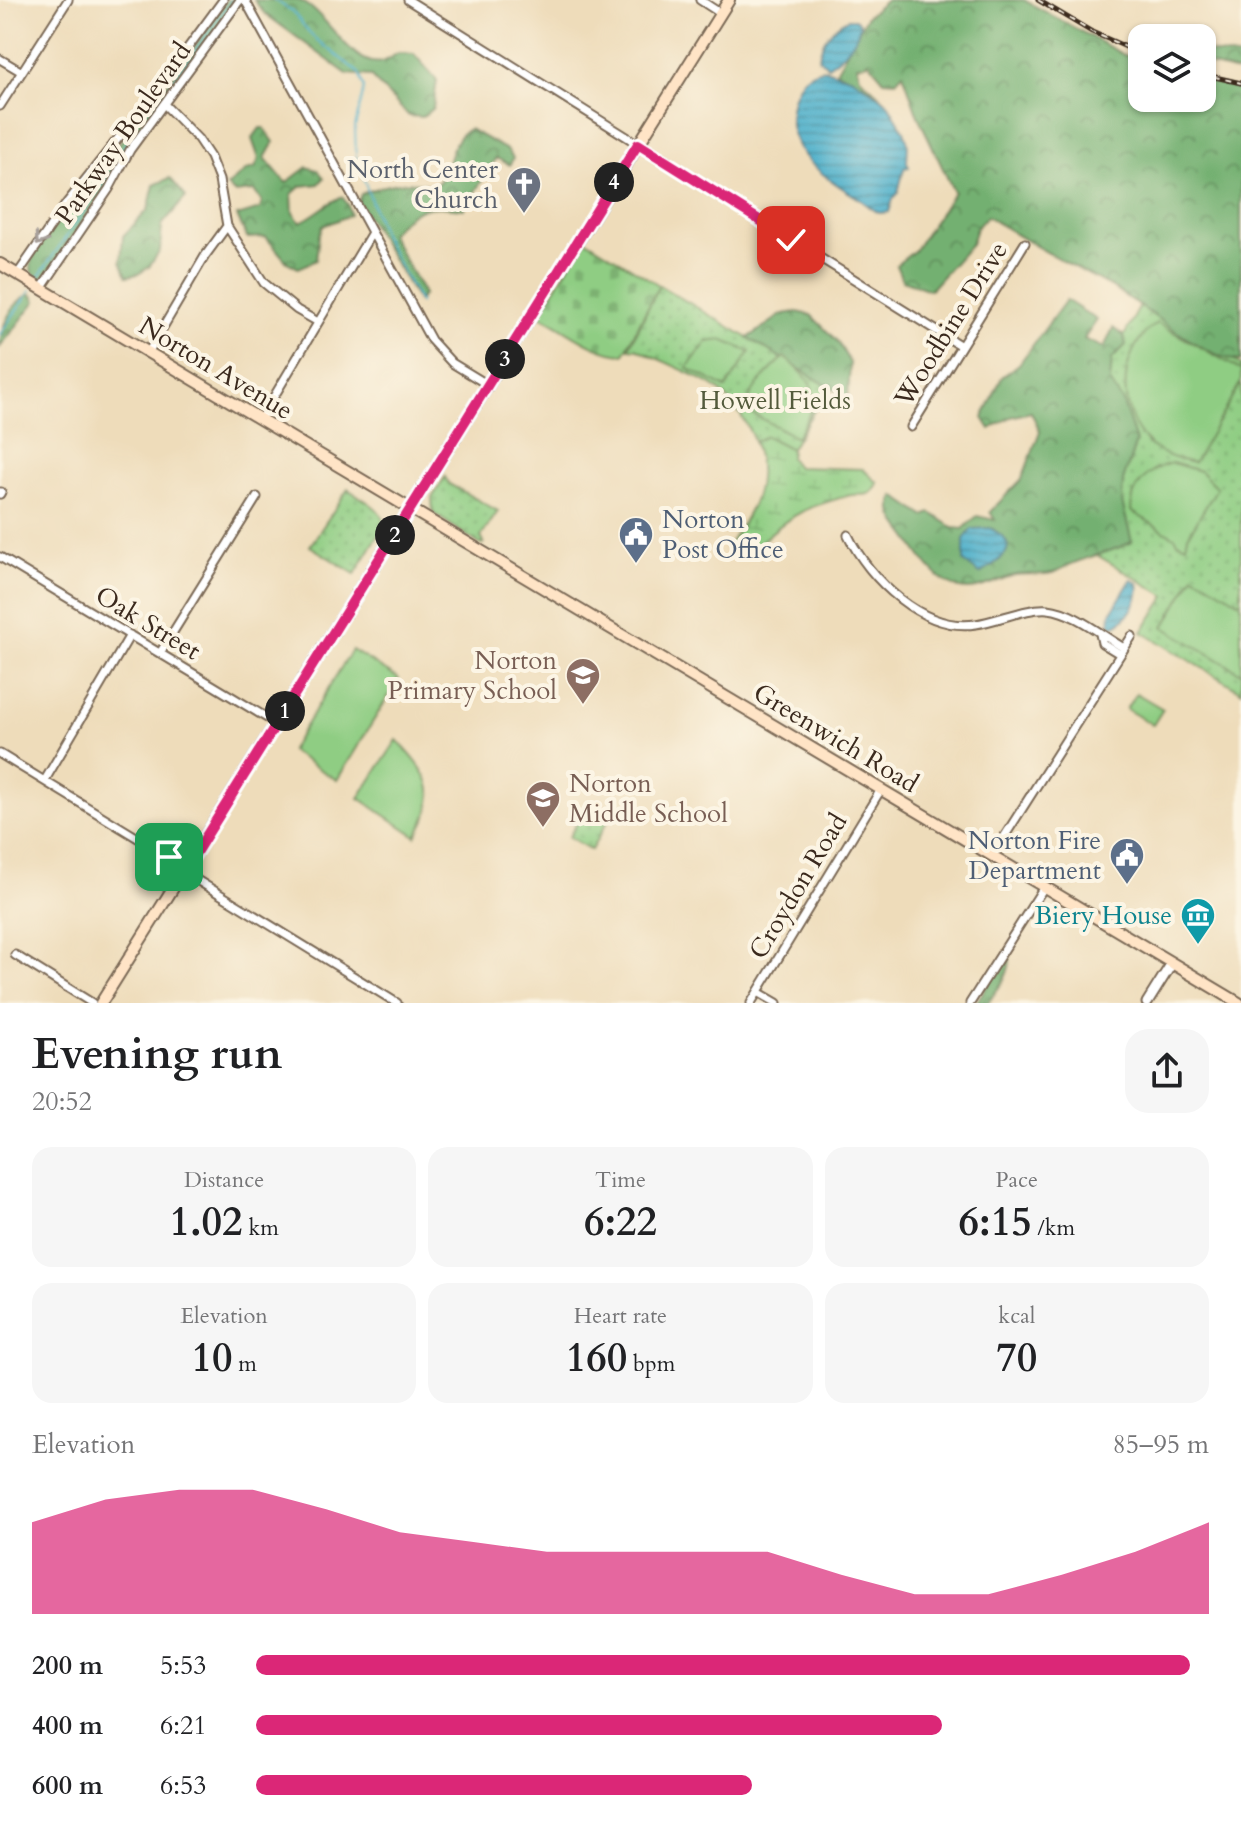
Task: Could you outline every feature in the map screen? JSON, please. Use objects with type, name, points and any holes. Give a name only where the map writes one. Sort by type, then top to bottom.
[{"type":"main road","points":[[101,1003],[729,0]]},
{"type":"main road","name":"Norton Avenue","points":[[0,264],[411,510]]},
{"type":"main road","name":"Greenwich Road","points":[[411,510],[1239,1003]]},
{"type":"street","points":[[0,106],[68,0]]},
{"type":"street","name":"Parkway Boulevard","points":[[17,275],[57,216],[223,0]]},
{"type":"street","points":[[242,0],[434,345],[459,368],[488,385]]},
{"type":"street","name":"Parkway Boulevard","points":[[41,289],[109,189],[132,147],[242,0]]},
{"type":"street","points":[[408,0],[961,346]]},
{"type":"street","points":[[700,0],[720,13]]},
{"type":"street","points":[[0,59],[22,72]]},
{"type":"street","points":[[165,105],[198,139],[210,157],[219,180],[227,226],[264,283],[297,310],[318,322]]},
{"type":"street","points":[[148,353],[205,256],[227,226]]},
{"type":"street","points":[[260,420],[371,234]]},
{"type":"street","name":"Woodbine Drive","points":[[911,427],[1025,243]]},
{"type":"street","points":[[160,653],[257,497]]},
{"type":"street","points":[[848,535],[867,568],[885,588],[938,620],[959,625],[975,624],[1045,608],[1065,613],[1100,634],[1102,643],[1122,651]]},
{"type":"street","name":"Oak Street","points":[[0,557],[277,724]]},
{"type":"street","points":[[45,780],[130,635]]},
{"type":"street","points":[[992,856],[1132,636]]},
{"type":"street","points":[[0,754],[397,1003]]},
{"type":"street","name":"Croydon Road","points":[[751,1003],[880,791]]},
{"type":"street","points":[[970,1003],[1044,887]]},
{"type":"street","points":[[15,955],[92,1003]]},
{"type":"street","points":[[1147,1003],[1172,963]]},
{"type":"street","points":[[758,992],[777,1003]]},
{"type":"green space","points":[[227,0],[235,0],[213,37],[129,145],[113,176],[47,275],[42,279],[35,276],[31,270],[31,260],[59,217],[84,187],[98,176],[102,164],[168,83]]},
{"type":"green space","points":[[254,0],[298,0],[319,15],[349,48],[371,62],[384,61],[398,53],[414,54],[437,80],[433,108],[422,117],[409,116],[370,76],[347,74],[264,13]]},
{"type":"green space","points":[[887,0],[1024,0],[1128,56],[1128,112],[1216,112],[1216,84],[1241,90],[1241,361],[1209,351],[1109,286],[987,216],[976,228],[971,244],[930,290],[902,280],[896,265],[914,251],[954,192],[918,116],[903,73],[896,81],[884,80],[869,62],[857,65],[860,77],[887,102],[863,84],[836,71],[867,16]]},
{"type":"green space","points":[[1216,54],[1241,58],[1241,73],[1216,67]]},
{"type":"green space","points":[[260,128],[264,128],[274,142],[265,158],[286,183],[307,167],[318,170],[324,178],[319,184],[301,186],[292,194],[293,213],[300,222],[342,197],[348,205],[350,215],[323,226],[316,260],[298,268],[287,262],[266,237],[247,238],[237,216],[260,209],[262,201],[254,191],[234,193],[227,186],[247,170],[255,168],[259,159],[252,139]]},
{"type":"green space","points":[[469,129],[507,150],[513,158],[510,165],[496,158],[464,209],[423,209],[407,217],[390,234],[424,294],[418,301],[358,202],[361,194],[388,185],[415,182],[434,186],[445,173],[456,141]]},
{"type":"green space","points":[[170,178],[186,197],[162,225],[160,251],[149,267],[127,276],[121,261],[123,236],[148,210],[154,185]]},
{"type":"green space","points":[[585,239],[659,285],[624,354],[591,345],[539,315]]},
{"type":"green space","name":"Howell Fields","points":[[659,285],[829,386],[764,493],[758,490],[761,465],[753,438],[739,412],[722,393],[638,349],[629,348]]},
{"type":"green space","points":[[32,294],[36,301],[0,347],[8,316],[19,302]]},
{"type":"green space","points":[[1066,300],[1097,320],[1084,339],[1104,348],[1113,328],[1124,336],[1126,345],[1112,359],[1110,382],[1123,402],[1136,442],[1123,481],[1122,502],[1132,542],[1054,572],[1015,575],[971,589],[948,584],[924,560],[895,519],[892,502],[895,496],[924,516],[931,513],[954,528],[963,529],[977,516],[995,520],[990,512],[1022,479],[1040,431],[1031,412],[1011,417],[990,429],[983,418],[1002,377],[1019,364]]},
{"type":"green space","points":[[1140,306],[1241,365],[1241,691],[1142,632],[1166,596],[1090,551],[1101,379]]},
{"type":"green space","points":[[797,312],[811,315],[838,342],[850,363],[848,398],[748,338],[783,314]]},
{"type":"green space","points":[[1157,323],[1241,370],[1241,382],[1194,463],[1154,448],[1138,431],[1130,415],[1126,399],[1128,364],[1144,334]]},
{"type":"green space","points":[[722,340],[750,352],[726,388],[687,368],[707,342]]},
{"type":"green space","points":[[784,357],[805,376],[813,393],[810,412],[796,437],[749,412],[748,404],[754,390]]},
{"type":"green space","points":[[766,436],[791,449],[790,458],[797,467],[863,469],[878,483],[868,494],[846,496],[802,512],[782,524],[743,558],[727,548],[755,498],[759,472],[754,442]]},
{"type":"green space","points":[[1172,463],[1200,471],[1217,488],[1188,536],[1186,545],[1131,511],[1134,494],[1142,480]]},
{"type":"green space","points":[[445,477],[449,484],[498,511],[481,537],[484,543],[481,545],[433,513],[432,498]]},
{"type":"green space","points":[[348,489],[381,514],[384,526],[355,574],[310,546]]},
{"type":"green space","points":[[1194,575],[1241,603],[1241,673],[1164,627]]},
{"type":"green space","points":[[352,650],[399,679],[337,780],[290,751]]},
{"type":"green space","points":[[1136,693],[1163,709],[1153,725],[1126,709]]},
{"type":"green space","points":[[397,740],[417,763],[429,785],[429,808],[416,836],[359,798]]},
{"type":"green space","points":[[586,807],[608,820],[591,850],[569,837]]},
{"type":"green space","points":[[1009,951],[1009,966],[1001,985],[988,1003],[976,1003]]},
{"type":"water","points":[[848,19],[855,19],[860,24],[856,37],[844,53],[828,66],[819,59],[824,41],[832,30]]},
{"type":"water","points":[[825,69],[853,78],[887,102],[904,131],[909,167],[904,168],[889,212],[879,213],[826,177],[796,143],[790,113],[794,96],[805,77]]},
{"type":"water","points":[[990,528],[1001,535],[1008,548],[1000,559],[980,574],[964,562],[964,539],[972,529]]},
{"type":"water","points":[[1131,580],[1138,583],[1136,602],[1124,619],[1113,626],[1110,623],[1111,613]]},
{"type":"waterway","points":[[37,279],[114,168],[127,142],[232,0]]},
{"type":"waterway","points":[[274,0],[292,11],[312,36],[359,73],[364,88],[355,127],[356,156],[383,236],[420,303]]},
{"type":"waterway","points":[[0,334],[31,290]]},
{"type":"railway","points":[[1038,0],[1092,32],[1128,48]]},
{"type":"railway","points":[[1216,77],[1241,83]]},
{"type":"place","name":"North Center Church","points":[[524,215]]},
{"type":"place","name":"Norton Post Office","points":[[636,565]]},
{"type":"place","name":"Norton Primary School","points":[[583,706]]},
{"type":"place","name":"Norton Middle School","points":[[543,829]]},
{"type":"place","name":"Norton Fire Department","points":[[1127,886]]},
{"type":"place","name":"Biery House","points":[[1198,946]]},
{"type":"route","points":[[169,857],[185,870],[638,144],[791,240]]}]
